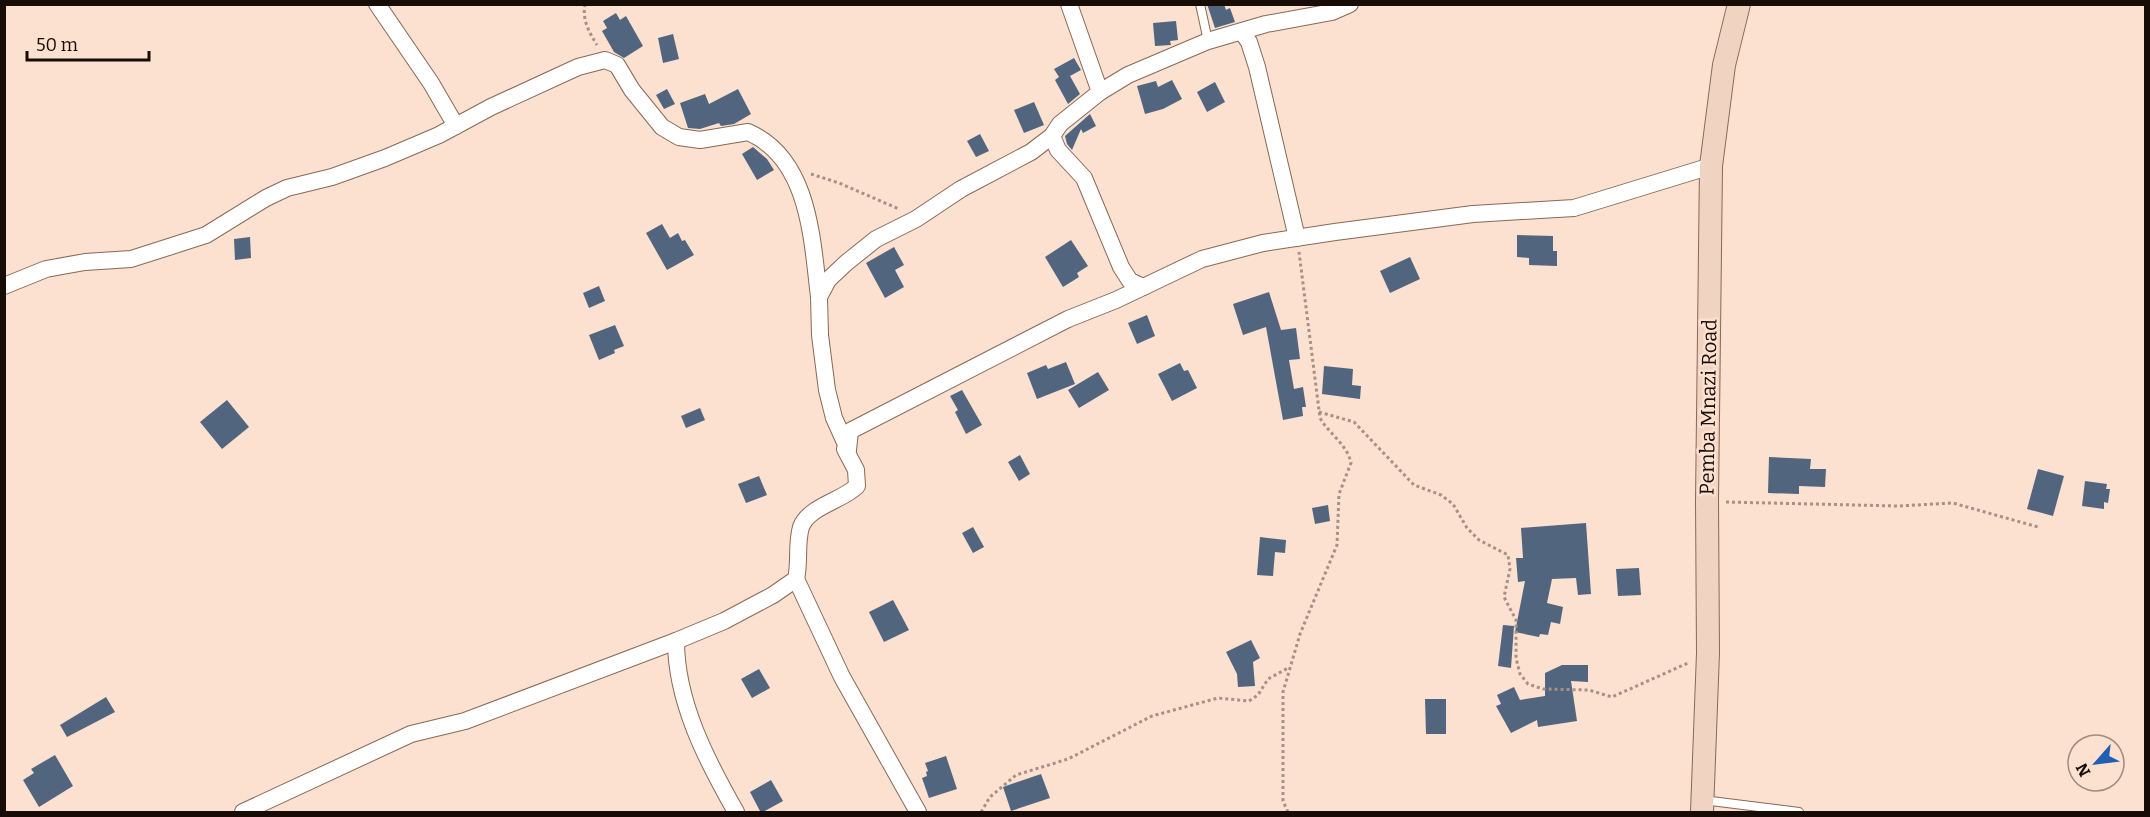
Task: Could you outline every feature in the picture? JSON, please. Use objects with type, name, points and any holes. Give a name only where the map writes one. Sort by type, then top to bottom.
[{"type":"main road","name":"Pemba Mnazi Road","points":[[1702,806],[1708,653],[1707,501],[1711,166],[1724,65],[1739,4]]},
{"type":"street","points":[[377,4],[431,83],[456,126]]},
{"type":"street","points":[[1069,4],[1100,92]]},
{"type":"street","points":[[819,297],[828,280],[876,239],[916,219],[961,189],[1031,152],[1052,136],[1060,124],[1100,92],[1156,62],[1208,41],[1266,24],[1332,12],[1350,4]]},
{"type":"street","points":[[1242,32],[1249,42],[1257,67],[1297,238]]},
{"type":"street","points":[[4,286],[46,269],[85,262],[131,259],[206,235],[266,198],[287,188],[332,177],[439,135],[578,67],[604,60],[617,65],[632,90],[662,127],[679,137],[700,140],[748,132],[771,148],[794,174],[813,230],[820,335],[827,390],[834,418],[848,450]]},
{"type":"street","points":[[1052,136],[1058,150],[1084,178],[1121,267],[1130,281],[1143,287]]},
{"type":"street","points":[[918,813],[842,677],[796,579],[802,526],[808,517],[848,495],[858,486],[856,470],[845,449],[848,450],[850,431],[1068,319],[1202,259],[1263,243],[1297,238],[1473,214],[1574,208],[1711,166]]},
{"type":"street","points":[[243,813],[411,734],[465,720],[676,641],[734,616],[773,595],[796,579]]},
{"type":"street","points":[[676,641],[682,686],[694,726],[715,775],[736,813]]},
{"type":"lane","points":[[1200,4],[1208,41]]},
{"type":"lane","points":[[1702,806],[1799,813]]},
{"type":"path","points":[[585,4],[583,13],[586,25],[604,60]]},
{"type":"path","points":[[794,174],[824,177],[863,195],[885,201],[916,219]]},
{"type":"path","points":[[1288,813],[1284,801],[1282,711],[1288,668],[1323,575],[1337,545],[1339,494],[1351,463],[1341,442],[1328,431],[1319,412],[1297,238]]},
{"type":"path","points":[[1319,412],[1354,422],[1414,485],[1441,495],[1453,504],[1467,528],[1479,540],[1508,555],[1510,569],[1504,597],[1516,620],[1516,658],[1520,674],[1528,684],[1543,689],[1589,690],[1612,697],[1708,653]]},
{"type":"path","points":[[1707,501],[1898,506],[1953,504],[2038,527]]},
{"type":"path","points":[[981,813],[990,797],[1016,775],[1068,759],[1152,716],[1218,698],[1249,701],[1258,695],[1268,679],[1288,668]]},
{"type":"building","points":[[1207,4],[1224,4],[1226,10],[1230,8],[1235,22],[1215,28]]},
{"type":"building","points":[[616,13],[620,20],[626,16],[643,46],[624,58],[614,52],[602,31],[607,28],[603,21]]},
{"type":"building","points":[[1176,21],[1178,40],[1170,41],[1171,45],[1155,46],[1153,23]]},
{"type":"building","points":[[673,34],[679,59],[663,63],[658,38]]},
{"type":"building","points":[[1074,58],[1081,70],[1070,76],[1080,94],[1068,104],[1055,80],[1059,77],[1054,69]]},
{"type":"building","points":[[1172,80],[1182,99],[1163,109],[1145,114],[1137,86],[1156,81],[1158,87]]},
{"type":"building","points":[[1215,82],[1225,102],[1207,112],[1197,92]]},
{"type":"building","points":[[667,89],[675,104],[664,109],[656,95]]},
{"type":"building","points":[[738,89],[751,114],[734,124],[721,126],[719,123],[700,129],[688,128],[680,103],[705,94],[709,104]]},
{"type":"building","points":[[1034,102],[1044,125],[1024,133],[1014,110]]},
{"type":"building","points":[[1090,114],[1096,126],[1083,133],[1081,129],[1072,150],[1065,136]]},
{"type":"building","points":[[980,134],[989,151],[976,157],[967,141]]},
{"type":"building","points":[[753,147],[767,159],[774,170],[757,180],[742,154]]},
{"type":"building","points":[[662,224],[670,238],[678,233],[694,255],[667,270],[646,233]]},
{"type":"building","points":[[1517,235],[1553,236],[1553,251],[1557,251],[1557,266],[1529,265],[1529,258],[1517,257]]},
{"type":"building","points":[[250,237],[251,258],[235,260],[234,239]]},
{"type":"building","points":[[1071,240],[1088,266],[1077,273],[1079,277],[1063,287],[1045,257]]},
{"type":"building","points":[[894,247],[904,265],[895,270],[904,287],[885,298],[866,263]]},
{"type":"building","points":[[1410,257],[1420,279],[1390,293],[1380,271]]},
{"type":"building","points":[[599,286],[605,301],[589,308],[583,293]]},
{"type":"building","points":[[1269,292],[1281,330],[1296,328],[1300,359],[1289,360],[1294,389],[1303,387],[1306,407],[1302,407],[1303,416],[1283,420],[1266,327],[1243,335],[1233,304]]},
{"type":"building","points":[[1147,315],[1155,336],[1137,344],[1128,323]]},
{"type":"building","points":[[615,325],[624,346],[599,360],[589,335]]},
{"type":"building","points":[[1066,362],[1075,384],[1037,399],[1027,373],[1046,365],[1048,369]]},
{"type":"building","points":[[1180,363],[1184,371],[1188,370],[1197,388],[1172,401],[1158,374]]},
{"type":"building","points":[[1324,366],[1353,369],[1352,385],[1361,386],[1360,399],[1322,394]]},
{"type":"building","points":[[1098,372],[1109,390],[1079,408],[1068,390]]},
{"type":"building","points":[[962,390],[982,425],[966,434],[955,412],[958,410],[950,396]]},
{"type":"building","points":[[227,400],[249,427],[222,449],[200,422]]},
{"type":"building","points":[[700,408],[705,420],[686,428],[681,416]]},
{"type":"building","points":[[1020,455],[1030,474],[1019,481],[1008,462]]},
{"type":"building","points":[[1769,457],[1811,459],[1810,469],[1826,469],[1825,487],[1799,486],[1799,494],[1768,493]]},
{"type":"building","points":[[2038,469],[2064,476],[2053,516],[2027,509]]},
{"type":"building","points":[[759,476],[767,495],[746,503],[738,484]]},
{"type":"building","points":[[2085,481],[2107,484],[2106,489],[2110,489],[2108,503],[2104,502],[2104,509],[2082,506]]},
{"type":"building","points":[[1328,505],[1330,521],[1315,524],[1312,508]]},
{"type":"building","points":[[1586,523],[1591,594],[1578,595],[1576,578],[1552,579],[1547,603],[1563,607],[1560,624],[1551,622],[1548,635],[1540,634],[1539,637],[1515,632],[1525,581],[1518,582],[1516,558],[1523,558],[1521,528]]},
{"type":"building","points":[[973,527],[984,547],[973,553],[962,533]]},
{"type":"building","points":[[1260,537],[1286,540],[1285,553],[1275,552],[1273,576],[1257,575]]},
{"type":"building","points":[[1639,568],[1641,595],[1618,596],[1616,569]]},
{"type":"building","points":[[893,600],[909,630],[884,642],[869,612]]},
{"type":"building","points":[[1503,625],[1514,626],[1511,668],[1498,666]]},
{"type":"building","points":[[1251,640],[1260,658],[1253,662],[1255,686],[1238,687],[1237,674],[1226,652]]},
{"type":"building","points":[[1562,665],[1588,665],[1588,682],[1571,681],[1577,721],[1538,727],[1537,720],[1511,733],[1496,706],[1501,704],[1497,695],[1514,687],[1520,700],[1545,696],[1545,673]]},
{"type":"building","points":[[759,669],[770,688],[752,698],[741,679]]},
{"type":"building","points":[[106,697],[115,712],[67,737],[60,725]]},
{"type":"building","points":[[1425,699],[1446,699],[1446,734],[1426,734]]},
{"type":"building","points":[[55,755],[73,786],[39,807],[23,780],[34,773],[31,769]]},
{"type":"building","points":[[946,756],[957,789],[929,798],[922,778],[927,776],[928,771],[925,763]]},
{"type":"building","points":[[1041,774],[1050,798],[1011,811],[1003,787]]},
{"type":"building","points":[[771,780],[783,801],[761,813],[750,792]]}]
